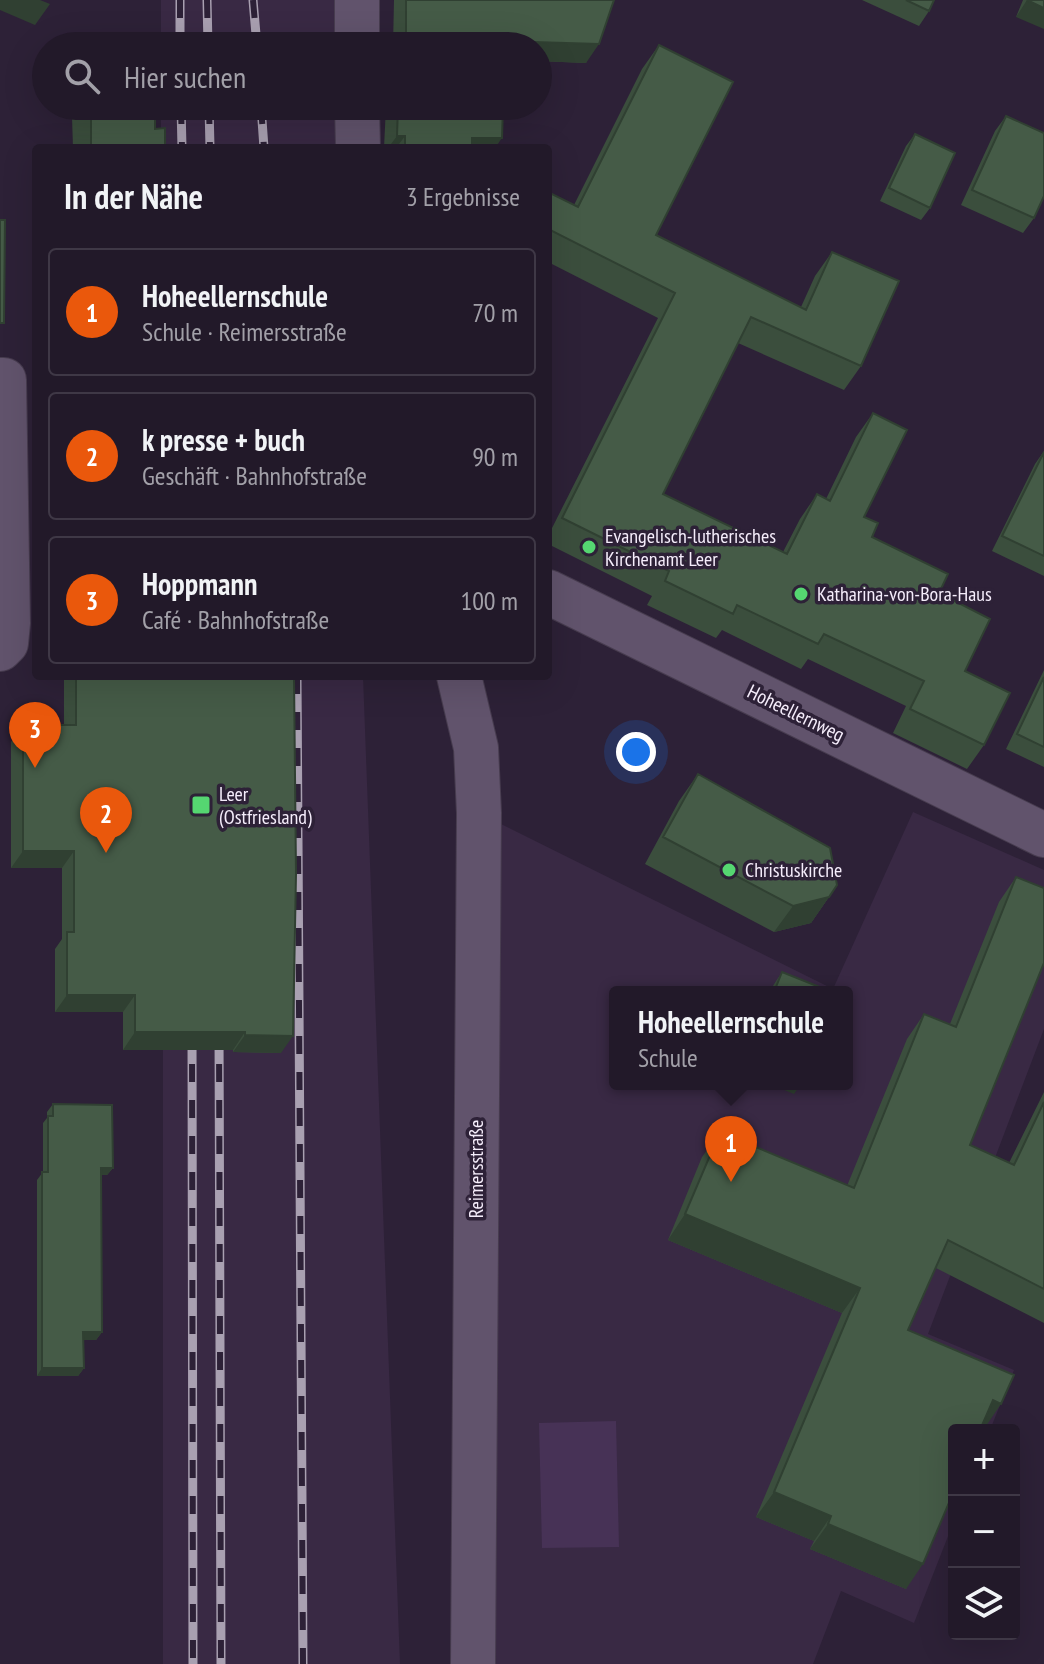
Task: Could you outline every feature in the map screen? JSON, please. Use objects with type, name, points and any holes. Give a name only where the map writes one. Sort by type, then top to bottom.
[{"type":"street","points":[[357,0],[357,32]]},
{"type":"street","points":[[357,120],[358,144]]},
{"type":"street","points":[[0,380],[4,380],[8,623],[6,643],[0,649]]},
{"type":"street","name":"Hoheellernweg","points":[[552,594],[1044,835]]},
{"type":"street","name":"Reimersstraße","points":[[460,680],[476,748],[479,813],[473,1664]]},
{"type":"shaded area","points":[[161,0],[338,0],[339,32],[161,32]]},
{"type":"shaded area","points":[[161,120],[342,120],[343,144],[161,144]]},
{"type":"shaded area","points":[[163,680],[363,680],[400,1664],[163,1664]]},
{"type":"shaded area","points":[[913,812],[1044,870],[1044,1029],[928,1334],[1014,1370],[992,1424],[948,1424],[948,1536],[914,1623],[841,1591],[813,1664],[473,1664],[479,813],[827,986],[609,986],[609,1090],[853,1090],[853,986],[834,986]]},
{"type":"shaded area","points":[[616,1421],[619,1547],[542,1548],[539,1423]]},
{"type":"building","points":[[406,0],[614,0],[599,44],[552,43],[552,32],[406,32]]},
{"type":"building","points":[[906,0],[934,0],[929,11]]},
{"type":"building","points":[[1027,0],[1044,0],[1044,8]]},
{"type":"building","points":[[659,45],[733,82],[656,235],[806,310],[832,252],[899,281],[861,366],[751,317],[663,494],[787,554],[817,494],[830,501],[873,413],[907,430],[864,517],[878,523],[872,537],[948,574],[939,593],[990,619],[965,671],[1010,693],[984,745],[910,709],[924,681],[824,634],[818,644],[737,605],[733,614],[665,581],[669,571],[562,518],[675,293],[552,231],[552,194],[578,207]]},
{"type":"building","points":[[1006,116],[1044,133],[1044,196],[1034,218],[972,190]]},
{"type":"building","points":[[91,120],[155,120],[155,129],[165,128],[165,144],[91,144]]},
{"type":"building","points":[[398,120],[503,120],[502,138],[472,138],[472,144],[405,144],[405,136],[397,136]]},
{"type":"building","points":[[915,134],[955,153],[930,208],[889,188]]},
{"type":"building","points":[[0,220],[5,220],[4,323],[0,323]]},
{"type":"building","points":[[1044,452],[1044,556],[1002,536]]},
{"type":"building","points":[[1044,677],[1044,747],[1017,734]]},
{"type":"building","points":[[76,680],[294,680],[296,874],[293,1036],[245,1035],[245,1032],[135,1032],[135,995],[67,995],[67,932],[74,932],[74,851],[23,851],[23,725],[76,725]]},
{"type":"building","points":[[698,774],[830,848],[837,885],[829,897],[793,906],[663,837]]},
{"type":"building","points":[[1016,877],[1044,888],[1044,963],[970,1145],[1014,1165],[1044,1102],[1044,1289],[948,1240],[908,1330],[1014,1375],[1001,1404],[993,1400],[983,1424],[948,1424],[948,1505],[923,1564],[828,1524],[831,1516],[774,1492],[860,1288],[685,1214],[720,1132],[854,1188],[924,1014],[956,1027]]},
{"type":"building","points":[[782,972],[817,986],[776,986]]},
{"type":"building","points":[[53,1104],[112,1105],[113,1168],[101,1168],[102,1332],[83,1332],[84,1368],[42,1368],[42,1172],[48,1172],[48,1116],[53,1116]]},
{"type":"railway","points":[[180,0],[180,32]]},
{"type":"railway","points":[[207,0],[208,32]]},
{"type":"railway","points":[[253,0],[256,32]]},
{"type":"railway","points":[[181,120],[182,144]]},
{"type":"railway","points":[[209,120],[210,144]]},
{"type":"railway","points":[[262,120],[264,144]]},
{"type":"railway","points":[[297,680],[303,1664]]},
{"type":"railway","points":[[192,1028],[193,1664]]},
{"type":"railway","points":[[219,1028],[221,1664]]},
{"type":"place","name":"Evangelisch-lutherisches Kirchenamt Leer","points":[[589,547]]},
{"type":"place","name":"Katharina-von-Bora-Haus","points":[[801,594]]},
{"type":"place","name":"Hoppmann","points":[[35,768]]},
{"type":"place","name":"Leer (Ostfriesland)","points":[[201,805]]},
{"type":"place","name":"k presse + buch","points":[[106,853]]},
{"type":"place","name":"Christuskirche","points":[[729,870]]},
{"type":"place","name":"Hoheellernschule","points":[[731,1182]]}]
